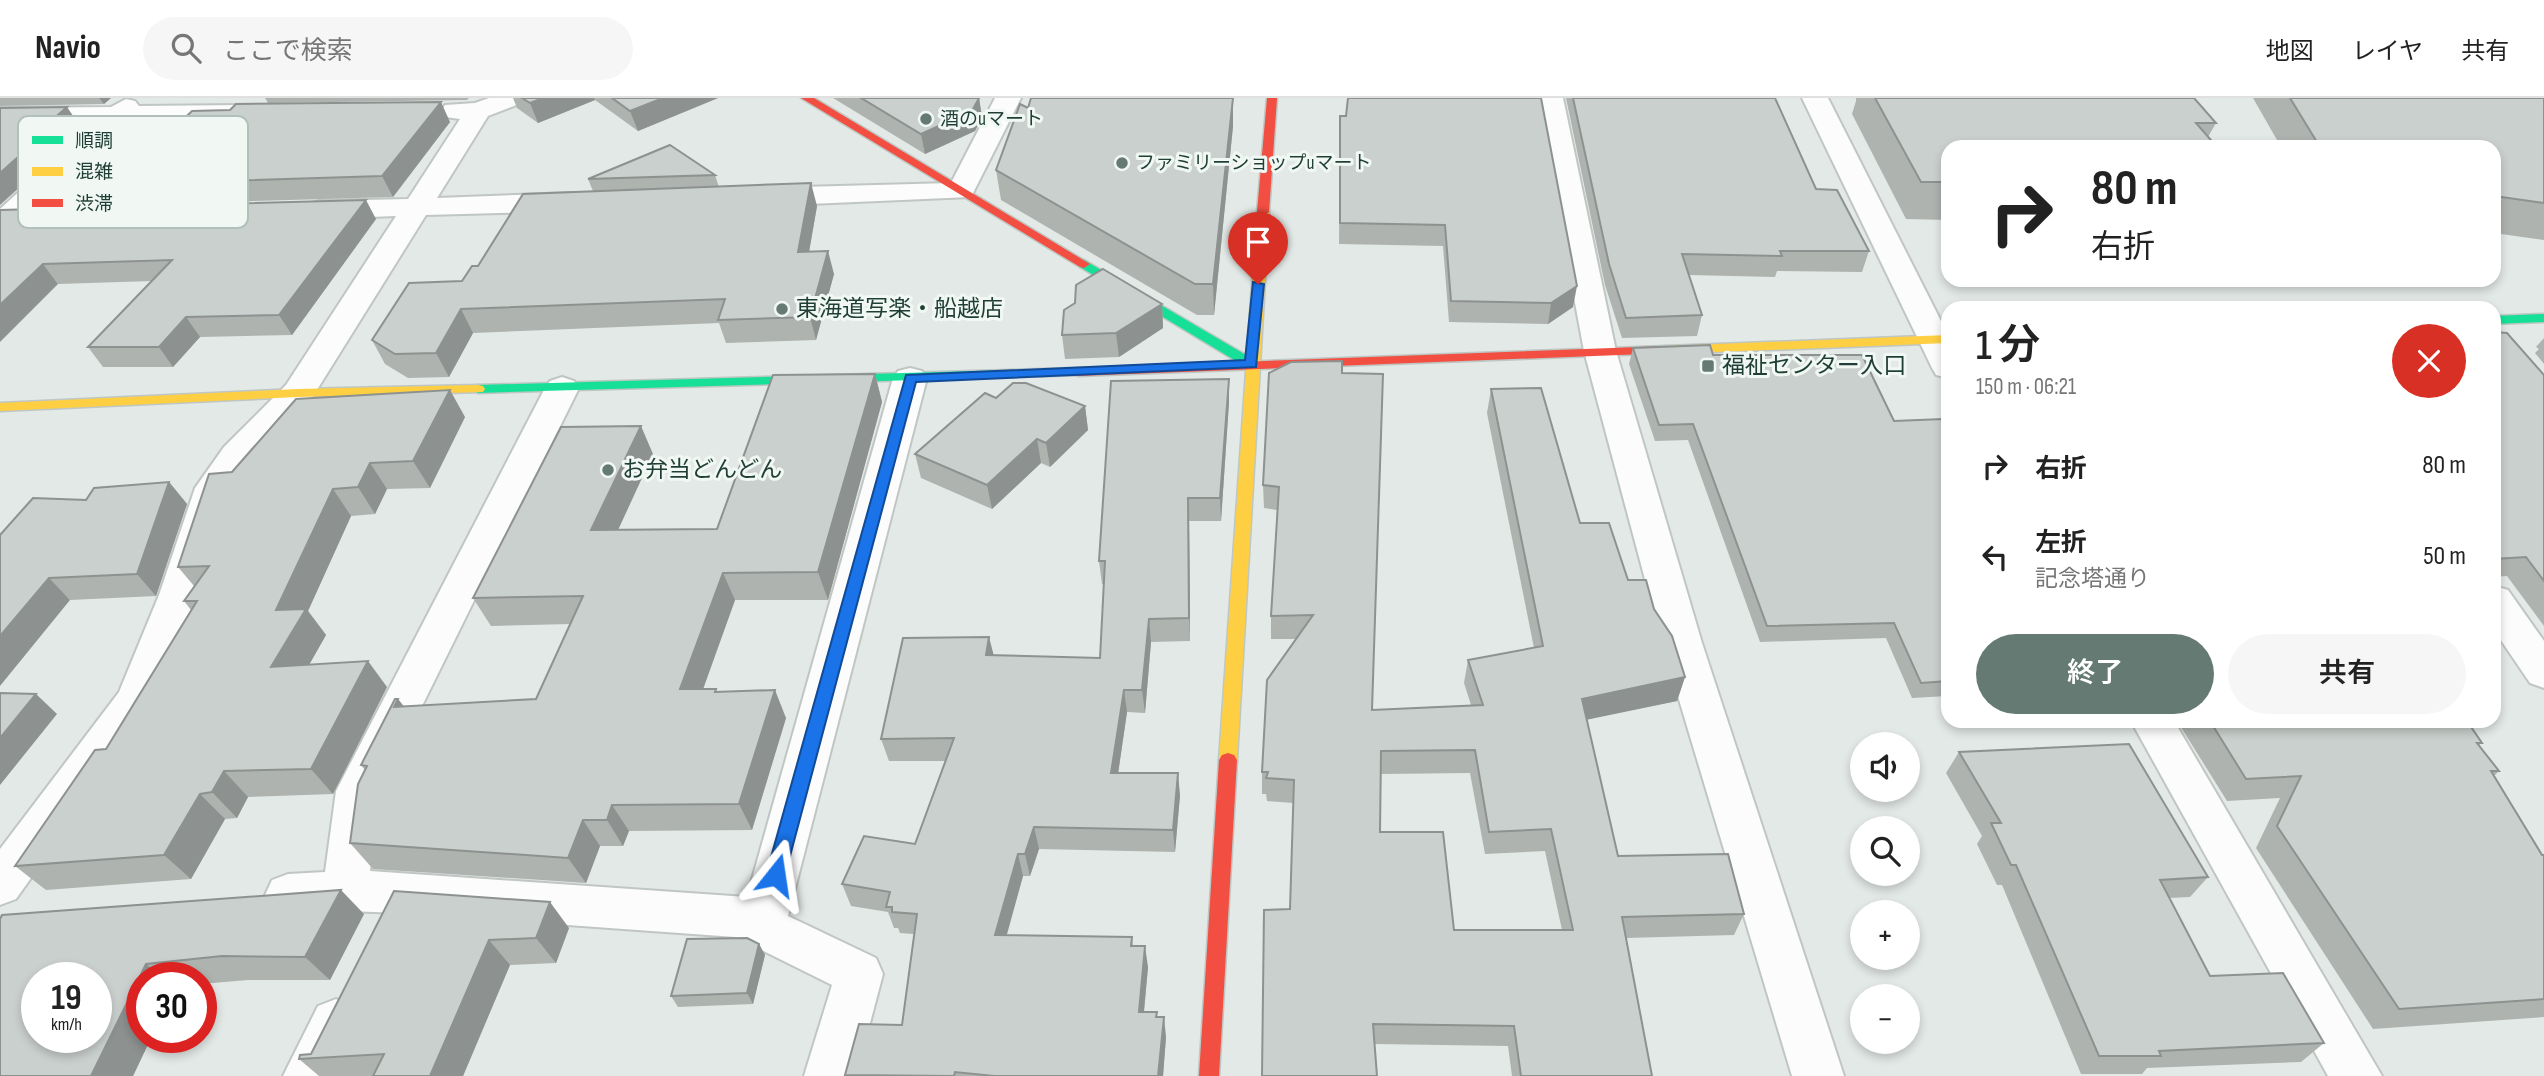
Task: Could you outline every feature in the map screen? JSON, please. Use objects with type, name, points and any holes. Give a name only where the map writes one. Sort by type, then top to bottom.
[{"type":"street","points":[[422,111],[513,98]]},
{"type":"street","points":[[806,98],[1251,364]]},
{"type":"street","points":[[961,191],[1008,98]]},
{"type":"street","points":[[1209,1076],[1251,364],[1272,98]]},
{"type":"street","points":[[1550,98],[1600,351],[1682,643],[1818,1076]]},
{"type":"street","points":[[0,407],[298,393],[910,378],[1940,340],[1815,98]]},
{"type":"street","points":[[9,906],[137,700],[178,595],[213,488],[236,455],[298,393],[418,207],[470,104]]},
{"type":"street","points":[[0,116],[126,106],[270,113]]},
{"type":"street","points":[[738,197],[961,191]]},
{"type":"street","points":[[295,210],[599,202]]},
{"type":"street","points":[[4,222],[18,209]]},
{"type":"street","points":[[2501,320],[2544,318]]},
{"type":"street","points":[[762,927],[910,378]]},
{"type":"street","points":[[345,891],[358,791],[562,388]]},
{"type":"street","points":[[2501,610],[2544,672]]},
{"type":"street","points":[[2156,728],[2356,1076]]},
{"type":"street","points":[[249,898],[345,891],[392,911],[740,916],[859,974],[830,1076]]},
{"type":"street","points":[[309,1076],[358,978]]},
{"type":"building","points":[[522,98],[543,98],[530,103]]},
{"type":"building","points":[[612,98],[663,98],[630,111]]},
{"type":"building","points":[[861,98],[979,98],[972,111],[921,134]]},
{"type":"building","name":"ファミリーショップuマート","points":[[1031,98],[1233,98],[1213,284],[1195,284],[996,170],[1020,104],[1028,108]]},
{"type":"building","points":[[1348,98],[1541,98],[1577,286],[1551,303],[1451,301],[1445,225],[1340,223],[1340,116],[1346,116]]},
{"type":"building","points":[[1573,98],[1775,98],[1816,189],[1837,190],[1869,251],[1780,251],[1782,256],[1682,254],[1702,315],[1626,318],[1609,264]]},
{"type":"building","points":[[1875,98],[2194,98],[2216,123],[2196,123],[2211,140],[1941,140],[1941,182],[1921,182]]},
{"type":"building","points":[[2290,98],[2544,98],[2544,203],[2501,197],[2501,140],[2316,140]]},
{"type":"building","points":[[441,102],[382,176],[248,180],[248,116],[187,116],[192,111],[230,110],[236,104]]},
{"type":"building","points":[[67,107],[57,116],[18,116],[18,157],[0,173],[0,108]]},
{"type":"building","points":[[670,145],[715,175],[588,179]]},
{"type":"building","points":[[811,183],[798,252],[828,251],[810,317],[718,320],[725,299],[461,309],[436,353],[395,354],[372,340],[409,283],[462,281],[472,266],[478,266],[523,194]]},
{"type":"building","points":[[366,200],[279,315],[186,317],[159,347],[88,347],[172,260],[43,264],[0,305],[0,210],[18,210],[18,228],[248,228],[248,203]]},
{"type":"building","points":[[1103,269],[1162,304],[1116,333],[1062,335],[1064,310],[1075,303],[1076,285]]},
{"type":"building","points":[[2501,333],[2507,333],[2544,375],[2544,581],[2526,557],[2501,559]]},
{"type":"building","points":[[1710,345],[1713,355],[1862,355],[1894,421],[1941,419],[1941,682],[1921,683],[1894,623],[1767,626],[1693,424],[1659,425],[1633,348]]},
{"type":"building","points":[[1342,361],[1342,373],[1383,374],[1372,710],[1483,705],[1468,660],[1543,646],[1491,389],[1541,388],[1580,523],[1609,523],[1628,580],[1646,580],[1654,609],[1672,636],[1685,677],[1582,699],[1618,856],[1728,854],[1744,914],[1622,917],[1652,1076],[1521,1076],[1514,1026],[1373,1024],[1377,1076],[1262,1076],[1264,910],[1290,909],[1294,780],[1266,778],[1268,772],[1262,772],[1267,680],[1313,615],[1271,616],[1279,487],[1263,485],[1269,373],[1291,362]],"holes":[[[1475,750],[1489,832],[1551,829],[1573,930],[1454,930],[1443,832],[1380,832],[1381,751]]]},
{"type":"building","points":[[875,374],[818,572],[723,573],[680,689],[716,689],[715,692],[775,690],[739,804],[612,805],[607,820],[583,820],[568,858],[350,843],[358,784],[367,766],[361,765],[395,699],[398,699],[394,707],[536,699],[583,596],[473,598],[561,427],[641,426],[591,530],[717,529],[773,375]]},
{"type":"building","points":[[1229,379],[1220,498],[1188,498],[1189,618],[1149,619],[1142,690],[1124,690],[1111,773],[1178,773],[1173,830],[1034,827],[1025,854],[1018,854],[995,935],[1132,937],[1131,946],[1145,946],[1139,1012],[1157,1012],[1156,1017],[1164,1017],[1158,1076],[994,1076],[955,1072],[954,1076],[845,1075],[859,1024],[902,1025],[917,914],[892,912],[892,907],[886,907],[890,892],[842,884],[864,836],[915,844],[954,738],[881,739],[903,638],[989,637],[986,655],[1100,658],[1105,561],[1099,561],[1111,381]]},
{"type":"building","points":[[1013,383],[1026,383],[1085,406],[1046,443],[1037,439],[987,485],[915,454],[985,393],[996,398]]},
{"type":"building","points":[[450,390],[413,461],[370,463],[358,487],[333,489],[276,610],[306,609],[271,667],[368,661],[311,769],[224,771],[212,792],[200,794],[164,855],[15,866],[95,750],[106,749],[197,601],[184,601],[209,566],[178,567],[209,474],[232,472],[296,399]]},
{"type":"building","points":[[169,482],[137,574],[49,578],[0,636],[0,535],[33,498],[86,500],[94,488]]},
{"type":"building","points":[[0,693],[36,694],[0,738]]},
{"type":"building","points":[[2214,728],[2472,728],[2482,743],[2477,743],[2499,771],[2491,771],[2544,855],[2544,999],[2399,1009],[2277,826],[2301,776],[2246,779]]},
{"type":"building","points":[[2129,744],[2208,877],[2160,880],[2210,976],[2283,973],[2324,1043],[2159,1051],[2161,1056],[2099,1056],[2016,865],[2011,865],[1991,823],[2001,823],[1959,752]]},
{"type":"building","points":[[341,890],[305,957],[222,956],[165,962],[126,962],[126,1005],[112,1033],[112,962],[21,962],[21,1053],[102,1053],[91,1076],[0,1076],[2,915]]},
{"type":"building","points":[[394,891],[550,902],[536,938],[489,940],[430,1076],[373,1076],[384,1054],[299,1059],[300,1055],[311,1054]]},
{"type":"building","points":[[747,938],[759,944],[747,993],[671,996],[687,939]]},
{"type":"traffic: fast","points":[[1084,264],[1251,364]]},
{"type":"traffic: fast","points":[[2501,320],[2544,318]]},
{"type":"traffic: fast","points":[[478,389],[1078,372]]},
{"type":"traffic: slow","points":[[1228,760],[1263,212]]},
{"type":"traffic: slow","points":[[1666,350],[1941,339]]},
{"type":"traffic: slow","points":[[0,407],[298,393],[478,389]]},
{"type":"traffic: jam","points":[[806,98],[1084,264]]},
{"type":"traffic: jam","points":[[1263,212],[1272,98]]},
{"type":"traffic: jam","points":[[1078,372],[1666,350]]},
{"type":"traffic: jam","points":[[1209,1076],[1228,760]]},
{"type":"place","name":"酒のuマート","points":[[926,119]]},
{"type":"place","name":"ファミリーショップuマート","points":[[1122,163]]},
{"type":"place","name":"東海道写楽・船越店","points":[[782,309]]},
{"type":"place","name":"福祉センター入口","points":[[1708,366]]},
{"type":"place","name":"お弁当どんどん","points":[[608,470]]},
{"type":"route","points":[[776,875],[910,378],[1251,364],[1258,284]]}]
